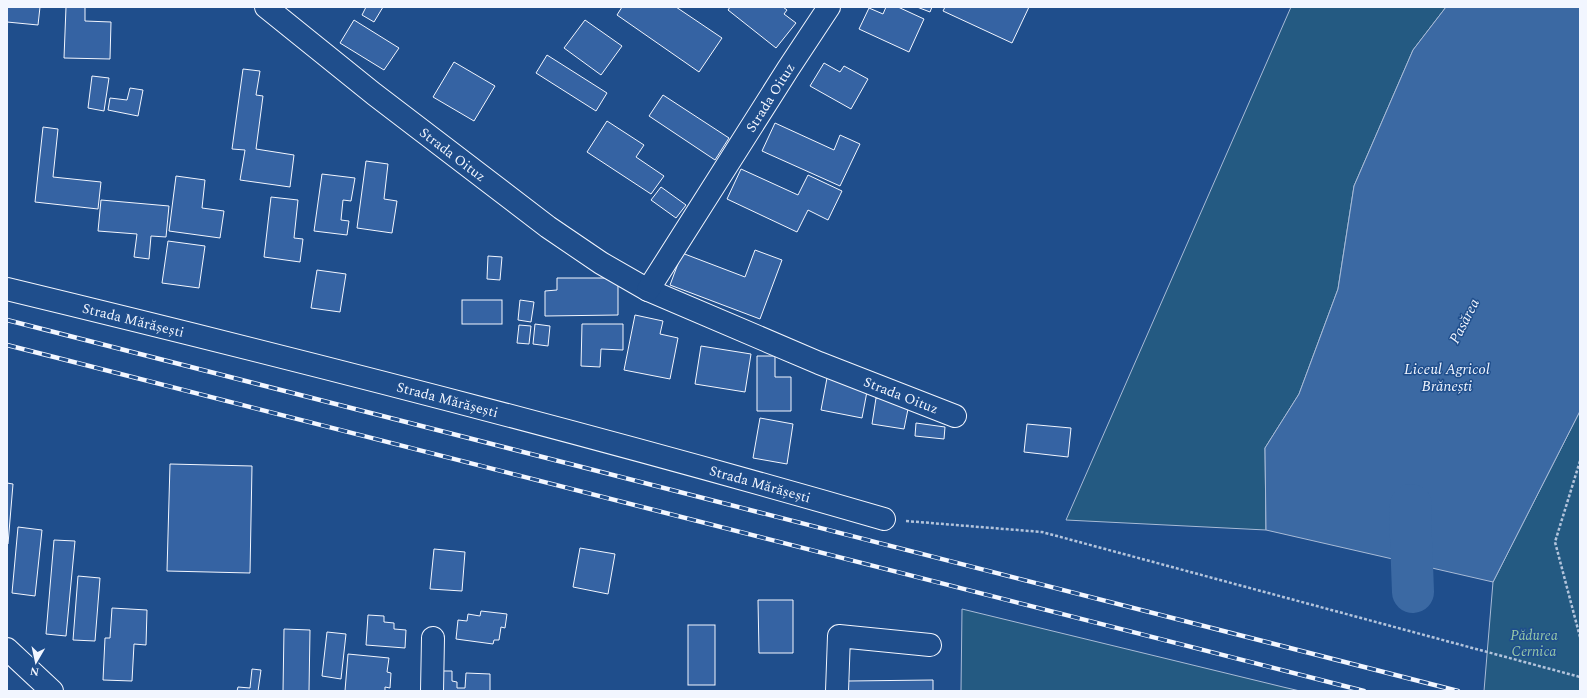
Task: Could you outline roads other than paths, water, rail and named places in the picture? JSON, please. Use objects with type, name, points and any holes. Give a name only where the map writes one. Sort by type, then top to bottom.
[{"type":"street","name":"Strada Oituz","points":[[266,7],[374,94],[548,227],[601,263],[648,290],[819,364],[955,416]]},
{"type":"street","name":"Strada Oituz","points":[[648,290],[829,7]]},
{"type":"street","name":"Strada Mărășești","points":[[7,289],[532,421],[773,487],[884,520]]},
{"type":"street","points":[[837,691],[839,636],[930,645]]},
{"type":"street","points":[[432,691],[433,638]]},
{"type":"street","points":[[7,649],[52,691]]},
{"type":"water","name":"Liceul Agricol Brănești","points":[[1446,7],[1580,7],[1580,411],[1493,582],[1266,530],[1265,448],[1299,394],[1338,289],[1354,186],[1413,50]]},
{"type":"waterway","name":"Pasărea","points":[[1411,505],[1413,592]]},
{"type":"railway","points":[[7,320],[1458,691]]},
{"type":"railway","points":[[7,345],[1364,691]]},
{"type":"park label","name":"Pădurea Cernica","points":[[1534,644]]}]
